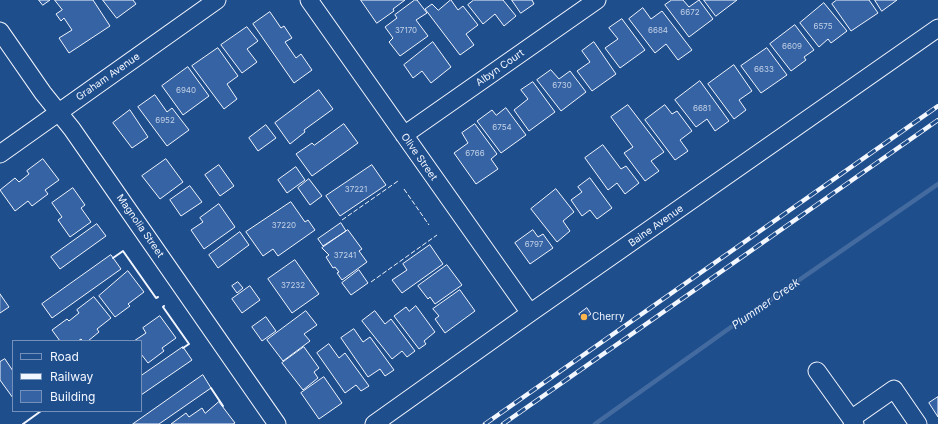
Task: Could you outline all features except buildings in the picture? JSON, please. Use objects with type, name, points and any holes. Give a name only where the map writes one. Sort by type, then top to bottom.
[{"type":"street","name":"Graham Avenue","points":[[0,154],[217,0]]},
{"type":"street","name":"Olive Street","points":[[309,0],[530,313]]},
{"type":"street","name":"Albyn Court","points":[[404,135],[597,0]]},
{"type":"street","name":"Baine Avenue","points":[[374,424],[530,313],[938,28]]},
{"type":"street","name":"Magnolia Street","points":[[0,31],[43,93],[59,112],[277,424]]},
{"type":"street","points":[[817,371],[853,422],[894,389],[918,424]]},
{"type":"waterway","name":"Plummer Creek","points":[[595,424],[734,325],[938,184]]},
{"type":"railway","points":[[485,424],[938,106]]},
{"type":"railway","points":[[503,424],[938,120]]},
{"type":"fence","points":[[342,220],[398,181]]},
{"type":"fence","points":[[404,189],[429,225]]},
{"type":"fence","points":[[371,282],[437,235]]},
{"type":"wall","points":[[113,258],[123,251],[156,298],[158,297]]},
{"type":"wall","points":[[164,306],[163,307],[189,344],[183,348]]},
{"type":"wall","points":[[211,388],[223,406]]},
{"type":"wall","points":[[23,424],[40,412]]},
{"type":"place","name":"Cherry","points":[[584,317]]}]
